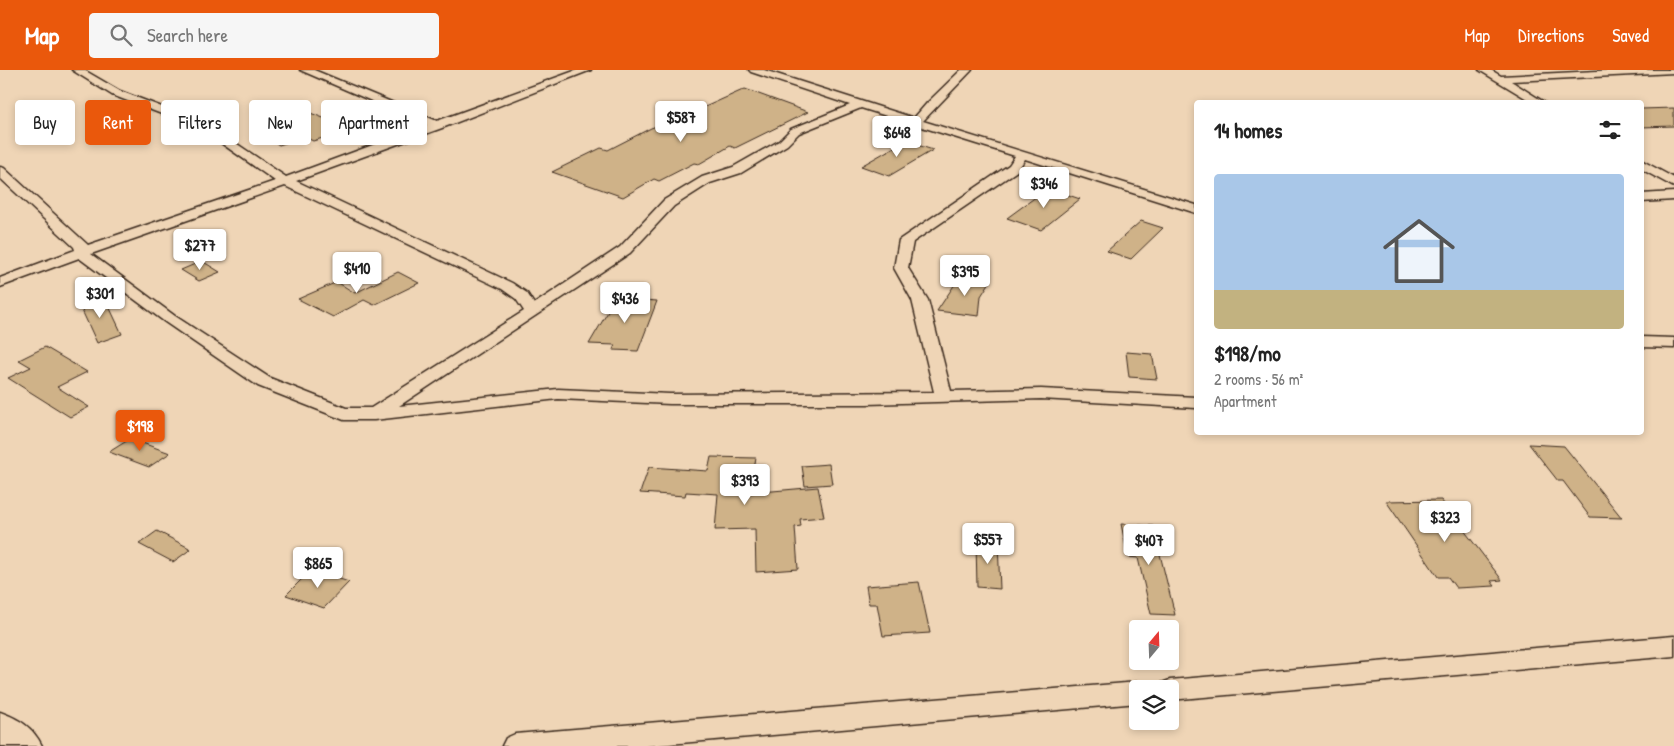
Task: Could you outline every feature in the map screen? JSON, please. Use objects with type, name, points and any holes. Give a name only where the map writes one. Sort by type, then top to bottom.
[{"type":"main road","points":[[0,730],[22,746]]},
{"type":"street","points":[[77,70],[116,93],[205,127],[286,181],[506,286],[522,296],[532,312]]},
{"type":"street","points":[[306,70],[438,126]]},
{"type":"street","points":[[0,283],[438,126],[586,70]]},
{"type":"street","points":[[754,70],[859,105],[1023,154],[1194,208]]},
{"type":"street","points":[[917,122],[925,108],[950,88],[955,80],[967,70]]},
{"type":"street","points":[[1484,70],[1536,100]]},
{"type":"street","points":[[1501,79],[1674,70]]},
{"type":"street","points":[[374,414],[625,250],[669,203],[706,180],[737,170],[783,143],[795,131],[859,105]]},
{"type":"street","points":[[944,397],[920,300],[901,268],[906,240],[1013,168],[1023,154]]},
{"type":"street","points":[[1644,166],[1674,183]]},
{"type":"street","points":[[0,171],[81,246],[82,254],[170,319],[264,382],[344,414],[374,414],[558,394],[680,399],[867,400],[1041,394],[1194,403]]},
{"type":"street","points":[[1644,198],[1674,196]]},
{"type":"street","points":[[1644,342],[1674,343]]},
{"type":"street","points":[[1179,689],[1674,646]]},
{"type":"street","points":[[515,746],[1129,693]]},
{"type":"building","points":[[745,89],[808,112],[735,148],[730,146],[699,164],[694,163],[659,181],[654,179],[623,197],[552,172],[601,148],[608,150],[651,128],[687,115]]},
{"type":"building","points":[[1674,108],[1674,126],[1644,127],[1644,109]]},
{"type":"building","points":[[311,113],[321,117],[321,139],[311,140]]},
{"type":"building","points":[[905,141],[933,150],[889,176],[861,166]]},
{"type":"building","points":[[1048,188],[1080,199],[1041,230],[1007,218]]},
{"type":"building","points":[[1141,221],[1163,228],[1131,259],[1107,251]]},
{"type":"building","points":[[202,261],[220,272],[199,281],[181,270]]},
{"type":"building","points":[[398,272],[419,283],[374,305],[364,300],[333,317],[298,299],[337,282],[355,293]]},
{"type":"building","points":[[961,275],[990,282],[981,296],[979,316],[937,311]]},
{"type":"building","points":[[95,297],[107,302],[122,334],[97,343],[79,304]]},
{"type":"building","points":[[616,298],[657,301],[638,351],[613,350],[615,345],[589,344]]},
{"type":"building","points":[[45,347],[87,372],[57,387],[89,407],[70,417],[8,378],[31,367],[19,360]]},
{"type":"building","points":[[1126,352],[1152,354],[1157,379],[1129,377]]},
{"type":"building","points":[[133,437],[145,444],[170,453],[149,467],[109,452]]},
{"type":"building","points":[[1529,444],[1564,446],[1622,518],[1590,517],[1563,481],[1558,481]]},
{"type":"building","points":[[711,457],[756,458],[750,493],[818,487],[824,517],[800,519],[801,526],[795,527],[798,569],[756,572],[755,529],[715,530],[718,494],[686,492],[685,496],[640,493],[649,467],[708,471]]},
{"type":"building","points":[[829,464],[832,484],[805,486],[802,466]]},
{"type":"building","points":[[1441,500],[1502,580],[1491,581],[1495,586],[1456,588],[1448,577],[1438,577],[1386,501]]},
{"type":"building","points":[[1121,524],[1153,526],[1175,615],[1151,614],[1138,558],[1128,557]]},
{"type":"building","points":[[157,531],[191,549],[173,562],[139,544]]},
{"type":"building","points":[[976,542],[998,543],[1000,589],[977,587]]},
{"type":"building","points":[[311,570],[349,582],[324,608],[286,595]]},
{"type":"building","points":[[919,582],[930,633],[883,636],[877,604],[869,604],[866,586]]}]
